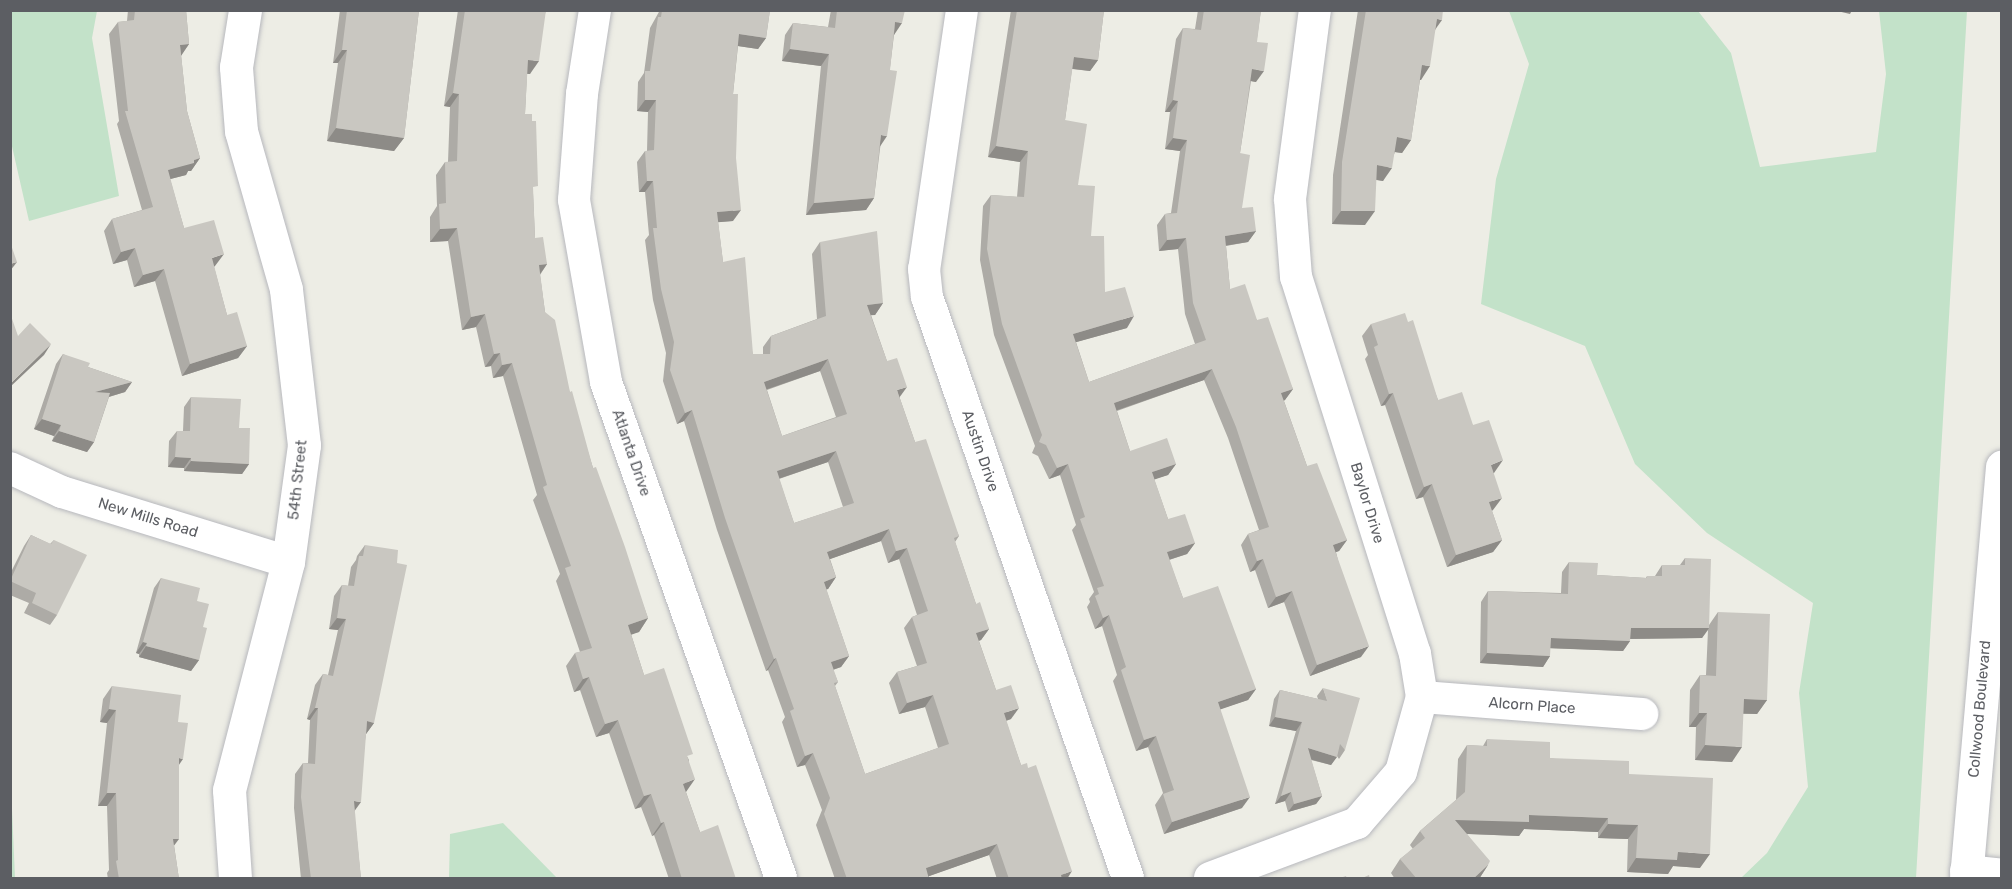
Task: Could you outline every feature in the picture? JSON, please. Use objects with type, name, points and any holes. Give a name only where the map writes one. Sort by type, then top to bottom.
[{"type":"street","name":"54th Street","points":[[235,879],[229,790],[288,562],[304,445],[286,289],[241,131],[236,67],[245,10]]},
{"type":"street","name":"Atlanta Drive","points":[[595,10],[582,94],[574,200],[606,382],[781,879]]},
{"type":"street","name":"Austin Drive","points":[[962,10],[924,269],[927,297],[1128,879]]},
{"type":"street","name":"Baylor Drive","points":[[1210,879],[1357,823],[1401,772],[1422,697],[1415,654],[1296,277],[1290,199],[1315,10]]},
{"type":"street","name":"Collwood Boulevard","points":[[1966,875],[2001,467]]},
{"type":"street","name":"New Mills Road","points":[[10,468],[62,492],[288,562]]},
{"type":"street","name":"Alcorn Place","points":[[1422,697],[1642,714]]},
{"type":"street","points":[[1966,875],[2001,875]]},
{"type":"green space","points":[[10,11],[97,11],[92,38],[119,196],[29,221],[11,142]]},
{"type":"green space","points":[[1509,11],[1698,11],[1731,53],[1760,167],[1876,152],[1886,74],[1879,11],[1967,11],[1916,878],[1741,878],[1767,853],[1808,787],[1799,693],[1813,603],[1707,533],[1635,464],[1585,346],[1481,304],[1496,179],[1529,64]]},
{"type":"green space","points":[[10,763],[15,878],[10,878]]},
{"type":"green space","points":[[503,823],[557,878],[449,878],[450,834]]},
{"type":"building","points":[[135,10],[186,10],[189,44],[180,45],[187,111],[200,158],[194,160],[194,163],[168,170],[184,228],[214,220],[224,254],[212,258],[227,315],[237,312],[247,346],[190,364],[164,269],[143,275],[135,248],[121,252],[112,219],[153,207],[125,111],[128,111],[118,22],[134,20]]},
{"type":"building","points":[[347,10],[419,10],[404,138],[336,128],[347,50],[342,50]]},
{"type":"building","points":[[465,10],[546,10],[539,61],[528,60],[525,114],[532,114],[532,121],[536,121],[538,186],[533,187],[535,238],[543,237],[547,264],[539,265],[545,312],[555,320],[570,392],[572,391],[593,468],[596,467],[648,618],[628,625],[644,675],[664,668],[693,754],[687,756],[695,779],[683,784],[700,832],[718,825],[736,879],[682,879],[664,822],[661,823],[651,794],[644,796],[618,720],[605,724],[589,677],[583,679],[575,653],[592,648],[565,568],[571,566],[543,487],[547,485],[512,363],[502,365],[500,353],[494,354],[485,314],[471,317],[457,228],[440,229],[439,204],[446,203],[445,162],[457,161],[459,94],[453,93]]},
{"type":"building","points":[[662,10],[770,10],[766,38],[739,34],[733,94],[738,94],[736,158],[741,210],[717,212],[723,262],[745,257],[753,354],[770,354],[771,336],[826,316],[820,242],[877,231],[883,303],[867,305],[887,361],[897,358],[907,387],[897,390],[915,442],[926,439],[959,536],[954,538],[976,604],[980,602],[989,629],[976,633],[996,690],[1011,685],[1019,708],[1004,713],[1021,765],[1027,763],[1028,768],[1036,765],[1072,871],[1061,875],[1062,879],[1009,879],[997,844],[926,868],[929,879],[847,879],[824,814],[830,798],[813,753],[805,756],[790,711],[794,709],[776,658],[774,659],[725,518],[692,410],[685,413],[670,370],[674,342],[661,289],[653,228],[657,228],[653,181],[647,181],[645,151],[654,150],[656,100],[645,100],[645,71],[650,71],[658,17],[661,17]],"holes":[[[828,359],[847,414],[782,436],[764,382]],[[836,451],[854,503],[794,523],[777,471]],[[889,529],[896,551],[907,548],[928,611],[912,617],[927,663],[897,672],[907,703],[933,695],[949,744],[865,774],[834,683],[838,682],[831,662],[849,656],[824,582],[836,577],[827,552]]]},
{"type":"building","points":[[837,10],[905,10],[902,23],[895,22],[890,70],[897,71],[887,136],[881,135],[874,198],[814,203],[829,54],[790,49],[793,23],[835,28]]},
{"type":"building","points":[[1017,10],[1104,10],[1098,60],[1074,57],[1065,120],[1087,124],[1078,185],[1095,186],[1091,236],[1104,236],[1105,292],[1125,287],[1134,316],[1073,334],[1089,382],[1206,340],[1193,303],[1186,238],[1167,240],[1165,214],[1177,213],[1187,140],[1173,138],[1178,101],[1173,100],[1183,28],[1201,30],[1204,10],[1261,10],[1257,42],[1268,43],[1264,71],[1252,69],[1240,153],[1250,155],[1242,208],[1253,207],[1256,231],[1225,236],[1230,289],[1245,284],[1257,320],[1268,317],[1293,389],[1281,393],[1307,466],[1317,463],[1347,540],[1333,545],[1369,646],[1317,665],[1292,591],[1276,597],[1263,559],[1257,561],[1248,534],[1269,527],[1236,427],[1212,369],[1114,403],[1130,451],[1167,438],[1176,464],[1152,472],[1168,519],[1185,514],[1195,543],[1167,552],[1183,598],[1218,586],[1256,689],[1218,702],[1250,797],[1172,822],[1163,794],[1174,790],[1156,736],[1144,740],[1121,670],[1126,667],[1109,615],[1103,618],[1095,596],[1099,594],[1097,588],[1104,586],[1080,519],[1085,517],[1068,464],[1057,468],[1046,445],[1039,442],[1042,435],[1002,324],[987,249],[991,195],[1024,197],[1028,151],[996,146]]},
{"type":"building","points":[[1366,10],[1443,10],[1442,20],[1437,19],[1430,66],[1422,65],[1411,140],[1397,137],[1392,168],[1377,165],[1375,211],[1341,211],[1342,162]]},
{"type":"building","points":[[10,242],[17,262],[10,264]]},
{"type":"building","points":[[10,313],[18,336],[30,323],[51,344],[10,384]]},
{"type":"building","points":[[1405,313],[1408,322],[1413,320],[1438,400],[1462,392],[1473,425],[1489,420],[1503,460],[1491,465],[1502,498],[1489,502],[1502,540],[1456,555],[1432,484],[1424,487],[1393,393],[1389,394],[1374,347],[1378,345],[1371,324]]},
{"type":"building","points":[[63,354],[90,363],[88,367],[132,382],[95,392],[110,393],[94,442],[59,431],[61,425],[42,419]]},
{"type":"building","points":[[191,397],[241,399],[239,428],[250,428],[249,464],[191,461],[191,458],[175,457],[177,431],[190,431]]},
{"type":"building","points":[[31,535],[51,544],[54,540],[87,555],[57,615],[32,603],[36,593],[10,581]]},
{"type":"building","points":[[365,545],[398,550],[397,563],[407,565],[374,723],[367,721],[361,802],[354,801],[361,879],[311,879],[301,797],[303,763],[315,764],[318,708],[315,708],[323,674],[333,676],[346,619],[337,618],[342,585],[354,586],[359,556],[363,556]]},
{"type":"building","points":[[1685,558],[1711,559],[1709,628],[1631,628],[1630,641],[1551,638],[1550,656],[1487,653],[1488,591],[1568,594],[1569,562],[1598,563],[1597,575],[1647,578],[1647,576],[1662,576],[1662,565],[1685,565]]},
{"type":"building","points":[[161,578],[200,588],[197,601],[209,604],[203,627],[207,628],[199,660],[146,646],[147,643],[143,642]]},
{"type":"building","points":[[1718,612],[1770,614],[1767,700],[1744,699],[1742,747],[1705,745],[1707,713],[1699,713],[1700,675],[1716,676]]},
{"type":"building","points":[[112,686],[181,695],[178,722],[188,723],[183,759],[179,758],[179,839],[173,839],[179,879],[119,879],[116,861],[118,860],[116,793],[107,793],[116,710],[109,709]]},
{"type":"building","points":[[1323,688],[1360,698],[1345,750],[1340,744],[1337,757],[1308,748],[1322,796],[1294,804],[1291,792],[1281,796],[1302,722],[1275,717],[1280,690],[1327,701]]},
{"type":"building","points":[[1487,739],[1550,742],[1550,758],[1629,761],[1629,774],[1713,778],[1710,854],[1678,852],[1677,860],[1636,858],[1638,825],[1608,824],[1608,818],[1529,815],[1529,822],[1455,820],[1490,861],[1488,865],[1473,879],[1417,879],[1400,859],[1425,838],[1420,831],[1465,792],[1467,745],[1487,746]]}]
